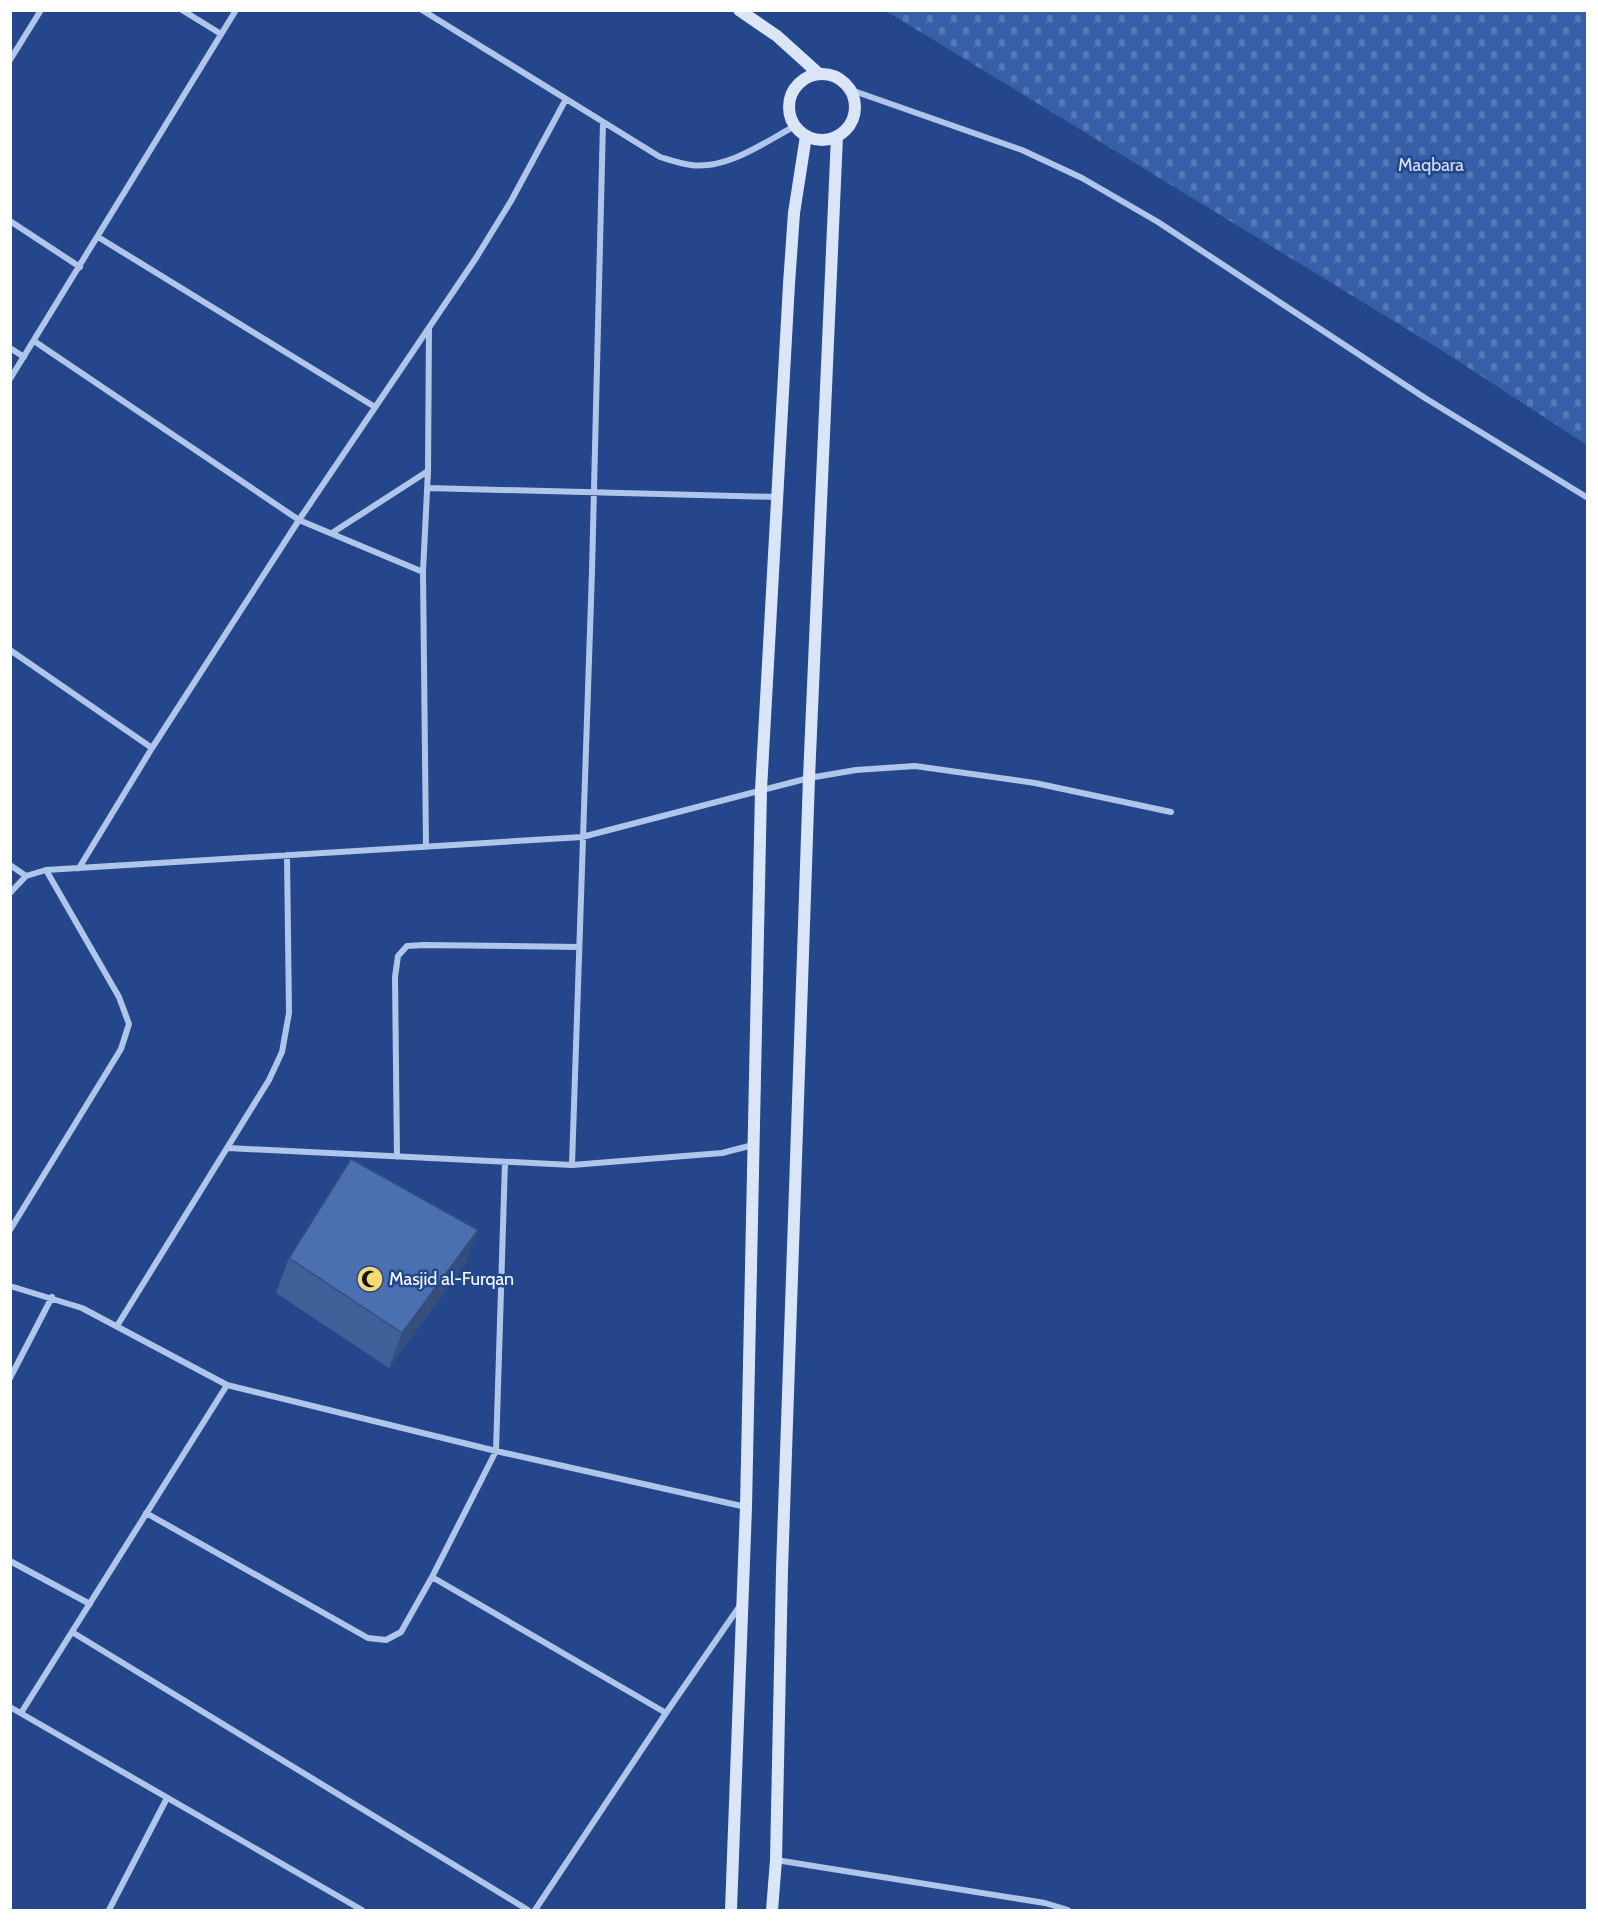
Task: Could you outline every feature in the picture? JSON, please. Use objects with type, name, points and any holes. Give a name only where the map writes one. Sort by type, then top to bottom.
[{"type":"main road","points":[[740,10],[777,36],[818,73]]},
{"type":"main road","points":[[818,73],[837,76],[851,90],[855,107],[850,124],[837,136],[819,140],[806,136],[795,126],[789,111],[791,93],[801,80],[818,73]]},
{"type":"main road","points":[[731,1911],[746,1507],[761,790],[794,213],[806,136]]},
{"type":"main road","points":[[772,1911],[776,1860],[782,1570],[809,778],[837,136]]},
{"type":"street","points":[[10,60],[41,10]]},
{"type":"street","points":[[182,10],[221,34]]},
{"type":"street","points":[[10,379],[236,10]]},
{"type":"street","points":[[422,10],[660,157],[693,165],[715,164],[734,158],[795,126]]},
{"type":"street","points":[[851,90],[1022,150],[1082,178],[1158,222],[1425,398],[1587,498]]},
{"type":"street","points":[[79,868],[152,748],[299,520],[429,328],[511,201],[566,99]]},
{"type":"street","points":[[572,1165],[594,493],[603,122]]},
{"type":"street","points":[[10,221],[80,267]]},
{"type":"street","points":[[98,237],[375,407]]},
{"type":"street","points":[[426,846],[423,572],[428,488],[429,328]]},
{"type":"street","points":[[34,341],[299,520],[423,572]]},
{"type":"street","points":[[10,348],[24,357]]},
{"type":"street","points":[[332,533],[428,471]]},
{"type":"street","points":[[428,488],[777,497]]},
{"type":"street","points":[[10,650],[152,748]]},
{"type":"street","points":[[10,892],[26,876],[46,870],[582,837],[809,778],[856,770],[915,766],[1035,783],[1171,812]]},
{"type":"street","points":[[117,1326],[228,1148],[269,1080],[282,1053],[289,1013],[287,855]]},
{"type":"street","points":[[10,865],[26,876]]},
{"type":"street","points":[[10,1230],[121,1050],[129,1024],[119,997],[46,870]]},
{"type":"street","points":[[397,1157],[395,977],[398,956],[407,946],[424,945],[579,947]]},
{"type":"street","points":[[228,1148],[572,1165],[722,1153],[753,1145]]},
{"type":"street","points":[[146,1514],[368,1638],[386,1640],[401,1632],[432,1577],[496,1451],[505,1162]]},
{"type":"street","points":[[10,1286],[82,1308],[227,1385],[496,1451],[746,1507]]},
{"type":"street","points":[[10,1378],[52,1297]]},
{"type":"street","points":[[21,1713],[227,1385]]},
{"type":"street","points":[[10,1561],[90,1604]]},
{"type":"street","points":[[432,1577],[666,1713]]},
{"type":"street","points":[[535,1911],[666,1713],[742,1604]]},
{"type":"street","points":[[72,1632],[528,1911]]},
{"type":"street","points":[[10,1707],[362,1911]]},
{"type":"street","points":[[109,1911],[167,1797]]},
{"type":"street","points":[[776,1860],[1045,1903],[1068,1911]]},
{"type":"street","points":[[1042,1911],[1045,1903]]},
{"type":"green space","name":"Maqbara","points":[[886,11],[1587,11],[1587,445],[1438,348]]},
{"type":"building","name":"Masjid al-Furqan","points":[[351,1159],[478,1230],[402,1333],[289,1258]]},
{"type":"place","name":"Masjid al-Furqan","points":[[370,1279]]}]
